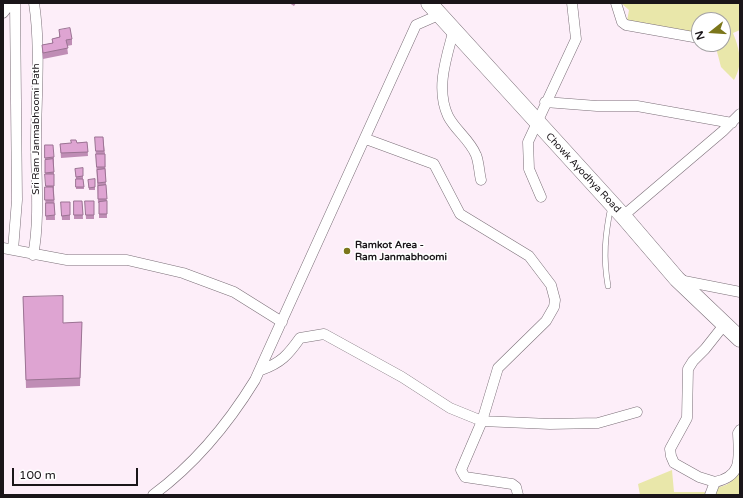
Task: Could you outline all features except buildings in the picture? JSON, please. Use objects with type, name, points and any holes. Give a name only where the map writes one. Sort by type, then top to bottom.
[{"type":"main road","name":"Chowk Ayodhya Road","points":[[429,3],[439,9],[454,29],[540,113],[611,203],[626,213],[681,280],[724,325],[740,339]]},
{"type":"main road","points":[[439,9],[458,24],[540,113],[626,213]]},
{"type":"main road","points":[[681,280],[740,328]]},
{"type":"street","points":[[3,13],[11,3]]},
{"type":"street","name":"Sri Ram Janmabhoomi Path","points":[[8,249],[17,200],[15,3]]},
{"type":"street","name":"Sri Ram Janmabhoomi Path","points":[[33,255],[36,199],[36,16],[34,3]]},
{"type":"street","points":[[541,198],[529,169],[528,142],[540,113],[576,39],[572,3]]},
{"type":"street","points":[[616,3],[622,22],[626,25],[691,37]]},
{"type":"street","points":[[153,495],[196,458],[238,408],[261,370],[416,25],[439,9]]},
{"type":"street","points":[[454,29],[442,74],[445,107],[448,116],[477,157],[481,180]]},
{"type":"street","points":[[540,113],[596,106],[637,106],[732,123]]},
{"type":"street","points":[[626,213],[732,123],[740,114]]},
{"type":"street","points":[[366,139],[434,164],[460,214],[529,256],[551,285],[555,300],[550,314],[541,327],[498,368],[482,421],[461,470],[462,475],[465,477],[512,484],[516,488],[518,495]]},
{"type":"street","points":[[8,249],[33,255],[67,260],[120,259],[183,273],[234,292],[282,322]]},
{"type":"street","points":[[681,280],[740,292]]},
{"type":"street","points":[[724,325],[688,369],[687,418],[670,450],[671,456],[674,462],[699,477],[715,482],[728,479],[736,471],[739,463],[738,433],[740,430]]},
{"type":"street","points":[[261,370],[277,364],[293,348],[300,338],[324,334],[402,377],[450,408],[482,421],[550,424],[598,423],[637,412]]},
{"type":"street","points":[[710,495],[715,482]]},
{"type":"lane","points":[[608,286],[605,267],[605,240],[611,203]]},
{"type":"shaded area","points":[[621,3],[740,3],[740,30],[733,33],[740,57],[739,69],[734,80],[721,67],[717,52],[731,52],[731,12],[691,12],[691,33],[627,21],[629,10]]},
{"type":"shaded area","points":[[740,467],[740,495],[714,495],[716,488],[729,483],[736,476]]},
{"type":"shaded area","points":[[672,470],[674,492],[706,492],[706,495],[640,495],[638,484]]},
{"type":"place","name":"Ramkot Area - Ram Janmabhoomi","points":[[347,251]]}]
